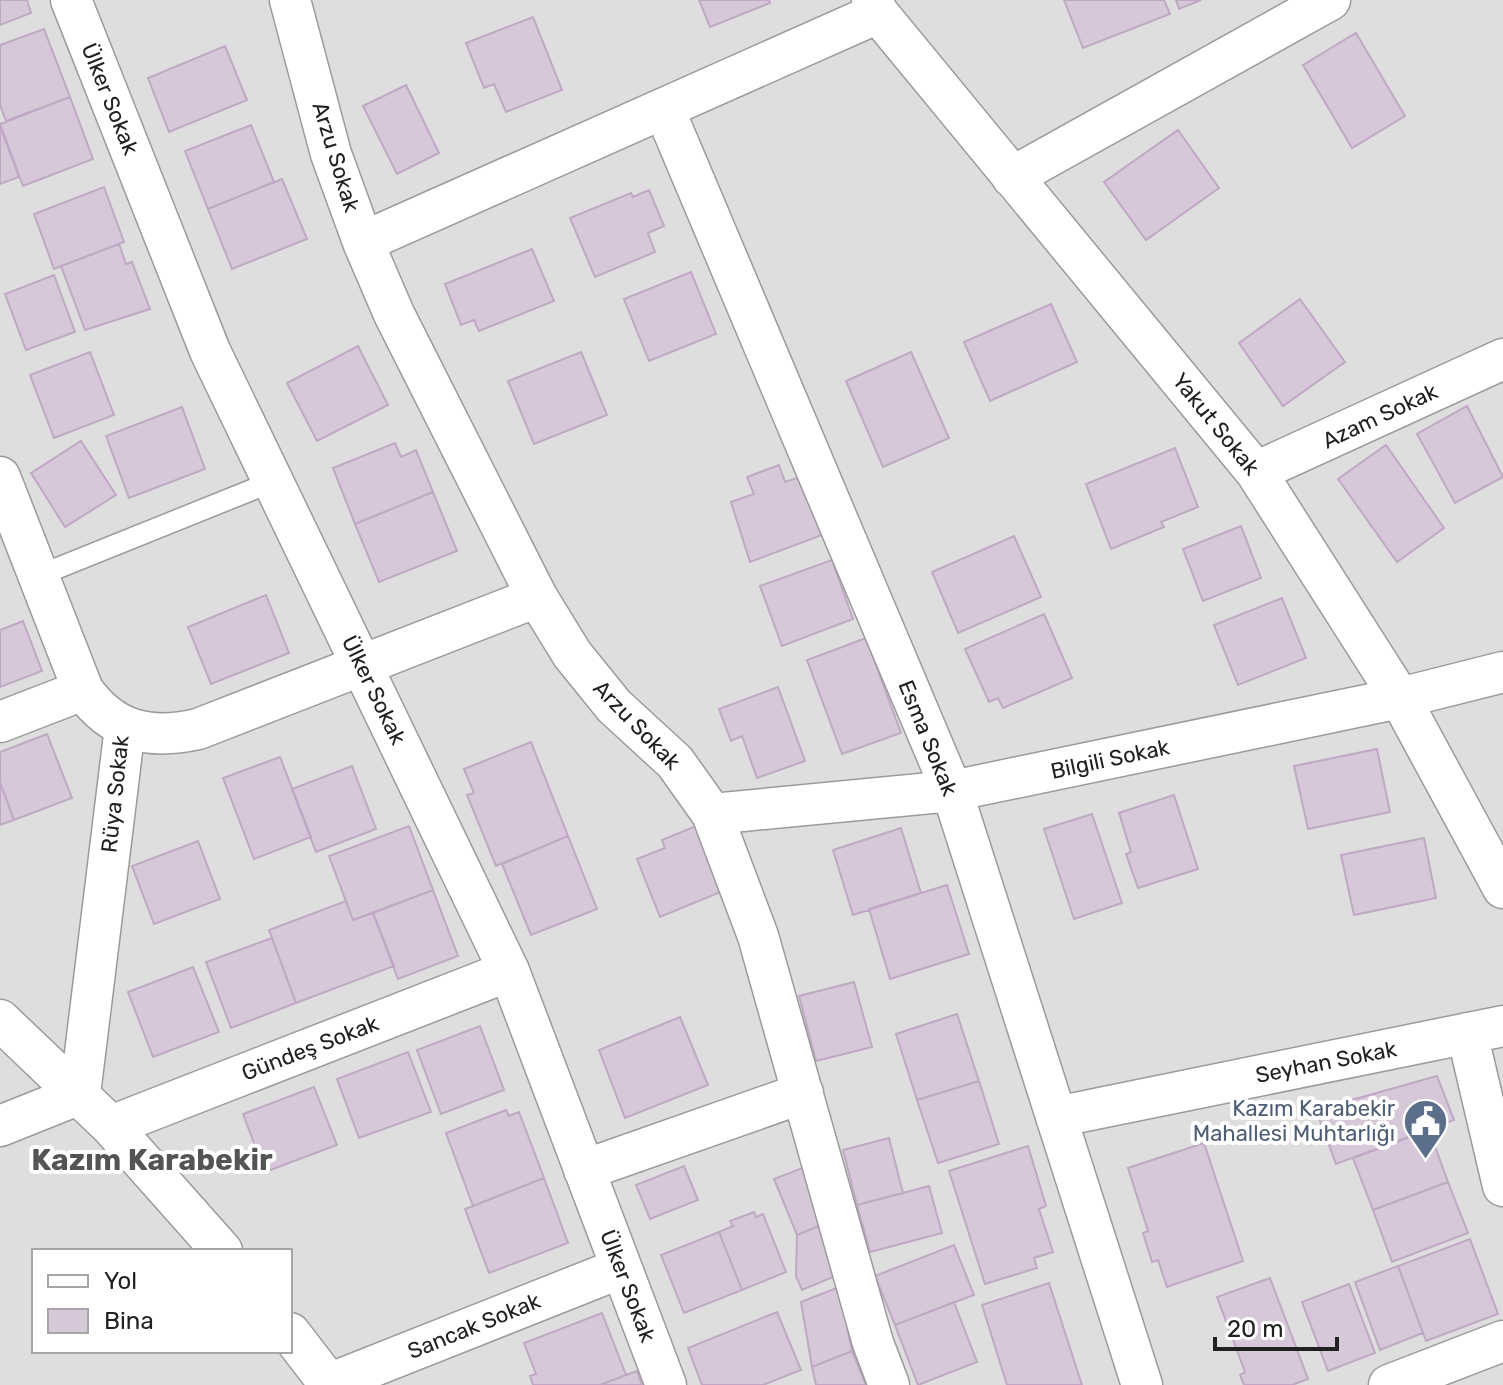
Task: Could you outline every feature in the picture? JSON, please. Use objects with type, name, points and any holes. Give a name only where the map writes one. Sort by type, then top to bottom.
[{"type":"street","name":"Ülker Sokak","points":[[71,0],[210,351],[509,971],[666,1385]]},
{"type":"street","name":"Arzu Sokak","points":[[290,0],[331,154],[363,242],[394,314],[537,597],[572,654],[614,706],[675,762],[712,814],[758,936],[873,1343],[889,1385]]},
{"type":"street","points":[[1012,177],[1282,12],[1330,0]]},
{"type":"street","points":[[363,242],[664,109],[875,7]]},
{"type":"street","name":"Yakut Sokak","points":[[875,7],[1256,472],[1400,698],[1503,888]]},
{"type":"street","name":"Esma Sokak","points":[[664,109],[952,791],[1142,1385]]},
{"type":"street","name":"Azam Sokak","points":[[1256,472],[1503,359]]},
{"type":"street","name":"Rüya Sokak","points":[[0,477],[83,690],[108,717],[125,727],[80,1094]]},
{"type":"street","points":[[125,727],[145,733],[172,735],[198,729],[537,597]]},
{"type":"street","name":"Bilgili Sokak","points":[[712,814],[952,791],[1400,698],[1503,672]]},
{"type":"street","points":[[0,722],[83,690]]},
{"type":"street","name":"Gündeş Sokak","points":[[111,1126],[509,971]]},
{"type":"street","points":[[0,1020],[111,1126],[220,1249]]},
{"type":"street","points":[[1485,1029],[1503,1186]]},
{"type":"street","name":"Seyhan Sokak","points":[[1056,1117],[1485,1029]]},
{"type":"street","points":[[584,1170],[803,1093]]},
{"type":"street","points":[[0,1126],[80,1094]]},
{"type":"street","name":"Sancak Sokak","points":[[328,1385],[621,1268]]},
{"type":"street","points":[[292,1336],[328,1385]]},
{"type":"street","points":[[1389,1385],[1503,1341]]},
{"type":"lane","points":[[38,576],[274,481]]},
{"type":"shaded area","points":[[0,0],[1503,0],[1503,1385],[0,1385]]},
{"type":"building","points":[[0,0],[27,0],[31,13],[0,25]]},
{"type":"building","points":[[699,0],[769,0],[770,3],[710,27]]},
{"type":"building","points":[[1064,0],[1164,0],[1170,14],[1083,48]]},
{"type":"building","points":[[1176,0],[1201,0],[1179,9]]},
{"type":"building","points":[[533,17],[562,90],[506,112],[494,84],[484,88],[466,43]]},
{"type":"building","points":[[44,29],[70,97],[6,121],[0,105],[0,45]]},
{"type":"building","points":[[1356,33],[1405,116],[1352,148],[1303,65]]},
{"type":"building","points":[[225,46],[247,100],[169,132],[148,78]]},
{"type":"building","points":[[406,85],[439,153],[397,174],[363,106]]},
{"type":"building","points":[[70,97],[93,159],[23,186],[0,124]]},
{"type":"building","points":[[251,125],[274,182],[208,209],[185,151]]},
{"type":"building","points":[[0,126],[19,177],[0,184]]},
{"type":"building","points":[[1178,130],[1219,188],[1146,240],[1104,182]]},
{"type":"building","points":[[282,179],[307,239],[232,269],[208,209]]},
{"type":"building","points":[[104,187],[124,242],[54,269],[34,214]]},
{"type":"building","points":[[649,190],[664,226],[648,233],[655,252],[595,277],[570,218],[631,193],[633,197]]},
{"type":"building","points":[[119,244],[126,264],[132,262],[150,309],[85,330],[61,266]]},
{"type":"building","points":[[532,249],[554,301],[479,331],[474,320],[461,325],[445,284]]},
{"type":"building","points":[[691,272],[716,334],[649,361],[624,299]]},
{"type":"building","points":[[54,275],[75,332],[26,350],[5,294]]},
{"type":"building","points":[[1300,299],[1345,362],[1283,406],[1239,343]]},
{"type":"building","points":[[1051,304],[1077,362],[990,401],[964,342]]},
{"type":"building","points":[[358,346],[388,405],[317,441],[287,383]]},
{"type":"building","points":[[90,352],[114,415],[54,438],[30,375]]},
{"type":"building","points":[[581,352],[607,415],[534,444],[508,381]]},
{"type":"building","points":[[911,352],[949,438],[883,467],[846,381]]},
{"type":"building","points":[[1467,406],[1503,477],[1455,503],[1417,434]]},
{"type":"building","points":[[182,407],[205,469],[129,498],[106,436]]},
{"type":"building","points":[[81,441],[116,495],[65,527],[31,473]]},
{"type":"building","points":[[395,443],[401,457],[416,450],[433,492],[355,524],[333,468]]},
{"type":"building","points":[[1386,445],[1444,528],[1397,562],[1338,479]]},
{"type":"building","points":[[1175,448],[1198,507],[1161,522],[1164,527],[1111,549],[1086,484]]},
{"type":"building","points":[[779,465],[785,482],[800,477],[822,535],[750,562],[731,502],[754,494],[747,477]]},
{"type":"building","points":[[433,492],[457,551],[379,582],[355,524]]},
{"type":"building","points":[[1241,526],[1261,578],[1203,601],[1183,549]]},
{"type":"building","points":[[1014,536],[1041,597],[958,633],[932,572]]},
{"type":"building","points":[[832,560],[853,619],[782,646],[760,586]]},
{"type":"building","points":[[266,595],[289,653],[211,684],[188,627]]},
{"type":"building","points":[[1282,598],[1306,658],[1238,685],[1214,625]]},
{"type":"building","points":[[1044,614],[1072,678],[1003,708],[998,698],[989,702],[965,649]]},
{"type":"building","points":[[23,621],[42,671],[0,687],[0,630]]},
{"type":"building","points":[[866,638],[901,733],[842,754],[807,660]]},
{"type":"building","points":[[778,687],[805,761],[757,778],[742,736],[731,741],[719,709]]},
{"type":"building","points":[[47,734],[72,798],[14,820],[0,782],[0,752]]},
{"type":"building","points":[[531,742],[568,836],[496,866],[467,795],[474,793],[464,769]]},
{"type":"building","points":[[1377,749],[1390,812],[1308,829],[1294,766]]},
{"type":"building","points":[[280,757],[311,837],[254,859],[223,778]]},
{"type":"building","points":[[352,766],[376,829],[316,852],[292,789]]},
{"type":"building","points":[[0,782],[14,820],[0,825]]},
{"type":"building","points":[[1174,795],[1198,869],[1138,888],[1126,854],[1131,852],[1119,813]]},
{"type":"building","points":[[1092,814],[1122,903],[1074,919],[1044,829]]},
{"type":"building","points":[[409,826],[433,890],[353,920],[329,856]]},
{"type":"building","points":[[696,826],[723,891],[660,917],[637,859],[665,848],[662,840]]},
{"type":"building","points":[[901,828],[921,893],[853,915],[833,850]]},
{"type":"building","points":[[568,836],[597,909],[531,935],[502,864]]},
{"type":"building","points":[[1424,838],[1436,898],[1354,915],[1341,855]]},
{"type":"building","points":[[198,841],[220,899],[154,924],[132,866]]},
{"type":"building","points":[[947,885],[969,954],[890,979],[869,909]]},
{"type":"building","points":[[433,890],[458,956],[398,979],[373,913]]},
{"type":"building","points":[[346,901],[353,920],[373,913],[394,966],[296,1003],[269,930]]},
{"type":"building","points":[[272,938],[296,1003],[231,1028],[206,962]]},
{"type":"building","points":[[193,967],[219,1032],[153,1057],[128,992]]},
{"type":"building","points":[[854,982],[872,1047],[816,1061],[799,996]]},
{"type":"building","points":[[957,1014],[979,1081],[917,1100],[896,1034]]},
{"type":"building","points":[[680,1017],[708,1085],[625,1118],[599,1050]]},
{"type":"building","points":[[480,1026],[504,1090],[441,1114],[417,1050]]},
{"type":"building","points":[[408,1052],[431,1112],[359,1138],[337,1079]]},
{"type":"building","points":[[1437,1076],[1454,1120],[1336,1164],[1316,1110]]},
{"type":"building","points":[[979,1081],[999,1144],[938,1163],[917,1100]]},
{"type":"building","points":[[314,1087],[337,1145],[265,1172],[243,1114]]},
{"type":"building","points":[[506,1110],[509,1116],[519,1112],[544,1178],[473,1206],[446,1133]]},
{"type":"building","points":[[1429,1130],[1448,1182],[1373,1210],[1353,1158]]},
{"type":"building","points":[[889,1138],[903,1193],[857,1205],[843,1150]]},
{"type":"building","points":[[1204,1143],[1243,1261],[1167,1287],[1158,1260],[1152,1262],[1143,1233],[1148,1231],[1128,1168]]},
{"type":"building","points":[[1028,1146],[1046,1206],[1039,1209],[1053,1252],[1034,1258],[1037,1268],[985,1284],[949,1171]]},
{"type":"building","points":[[684,1166],[698,1200],[650,1219],[636,1185]]},
{"type":"building","points":[[805,1167],[826,1223],[797,1235],[774,1179]]},
{"type":"building","points":[[544,1178],[568,1243],[489,1273],[465,1209]]},
{"type":"building","points":[[1448,1182],[1468,1233],[1392,1262],[1373,1210]]},
{"type":"building","points":[[929,1186],[942,1233],[870,1252],[857,1205]]},
{"type":"building","points":[[754,1212],[756,1217],[763,1214],[786,1272],[742,1290],[719,1232],[733,1226],[730,1221]]},
{"type":"building","points":[[826,1223],[838,1275],[802,1290],[796,1276],[797,1235]]},
{"type":"building","points":[[719,1232],[742,1290],[684,1313],[661,1255]]},
{"type":"building","points":[[1470,1239],[1498,1314],[1426,1341],[1398,1266]]},
{"type":"building","points":[[954,1245],[974,1295],[895,1325],[875,1276]]},
{"type":"building","points":[[1398,1266],[1423,1333],[1380,1350],[1355,1282]]},
{"type":"building","points":[[1270,1278],[1308,1379],[1292,1385],[1244,1385],[1240,1375],[1245,1372],[1217,1297]]},
{"type":"building","points":[[1049,1283],[1082,1385],[1007,1385],[982,1305]]},
{"type":"building","points":[[1349,1284],[1375,1353],[1328,1371],[1302,1302]]},
{"type":"building","points":[[839,1287],[852,1351],[812,1367],[801,1302]]},
{"type":"building","points":[[954,1302],[977,1362],[918,1385],[895,1325]]},
{"type":"building","points":[[777,1312],[801,1370],[763,1385],[702,1385],[688,1348]]},
{"type":"building","points":[[602,1313],[626,1375],[600,1385],[533,1385],[530,1376],[536,1374],[524,1343]]},
{"type":"building","points":[[852,1351],[866,1385],[816,1385],[812,1367]]},
{"type":"building","points":[[637,1371],[642,1385],[600,1385],[626,1375]]},
{"type":"place","name":"Kazım Karabekir Mahallesi Muhtarlığı","points":[[1426,1160]]},
{"type":"district","name":"Kazım Karabekir","points":[[152,1160]]}]
